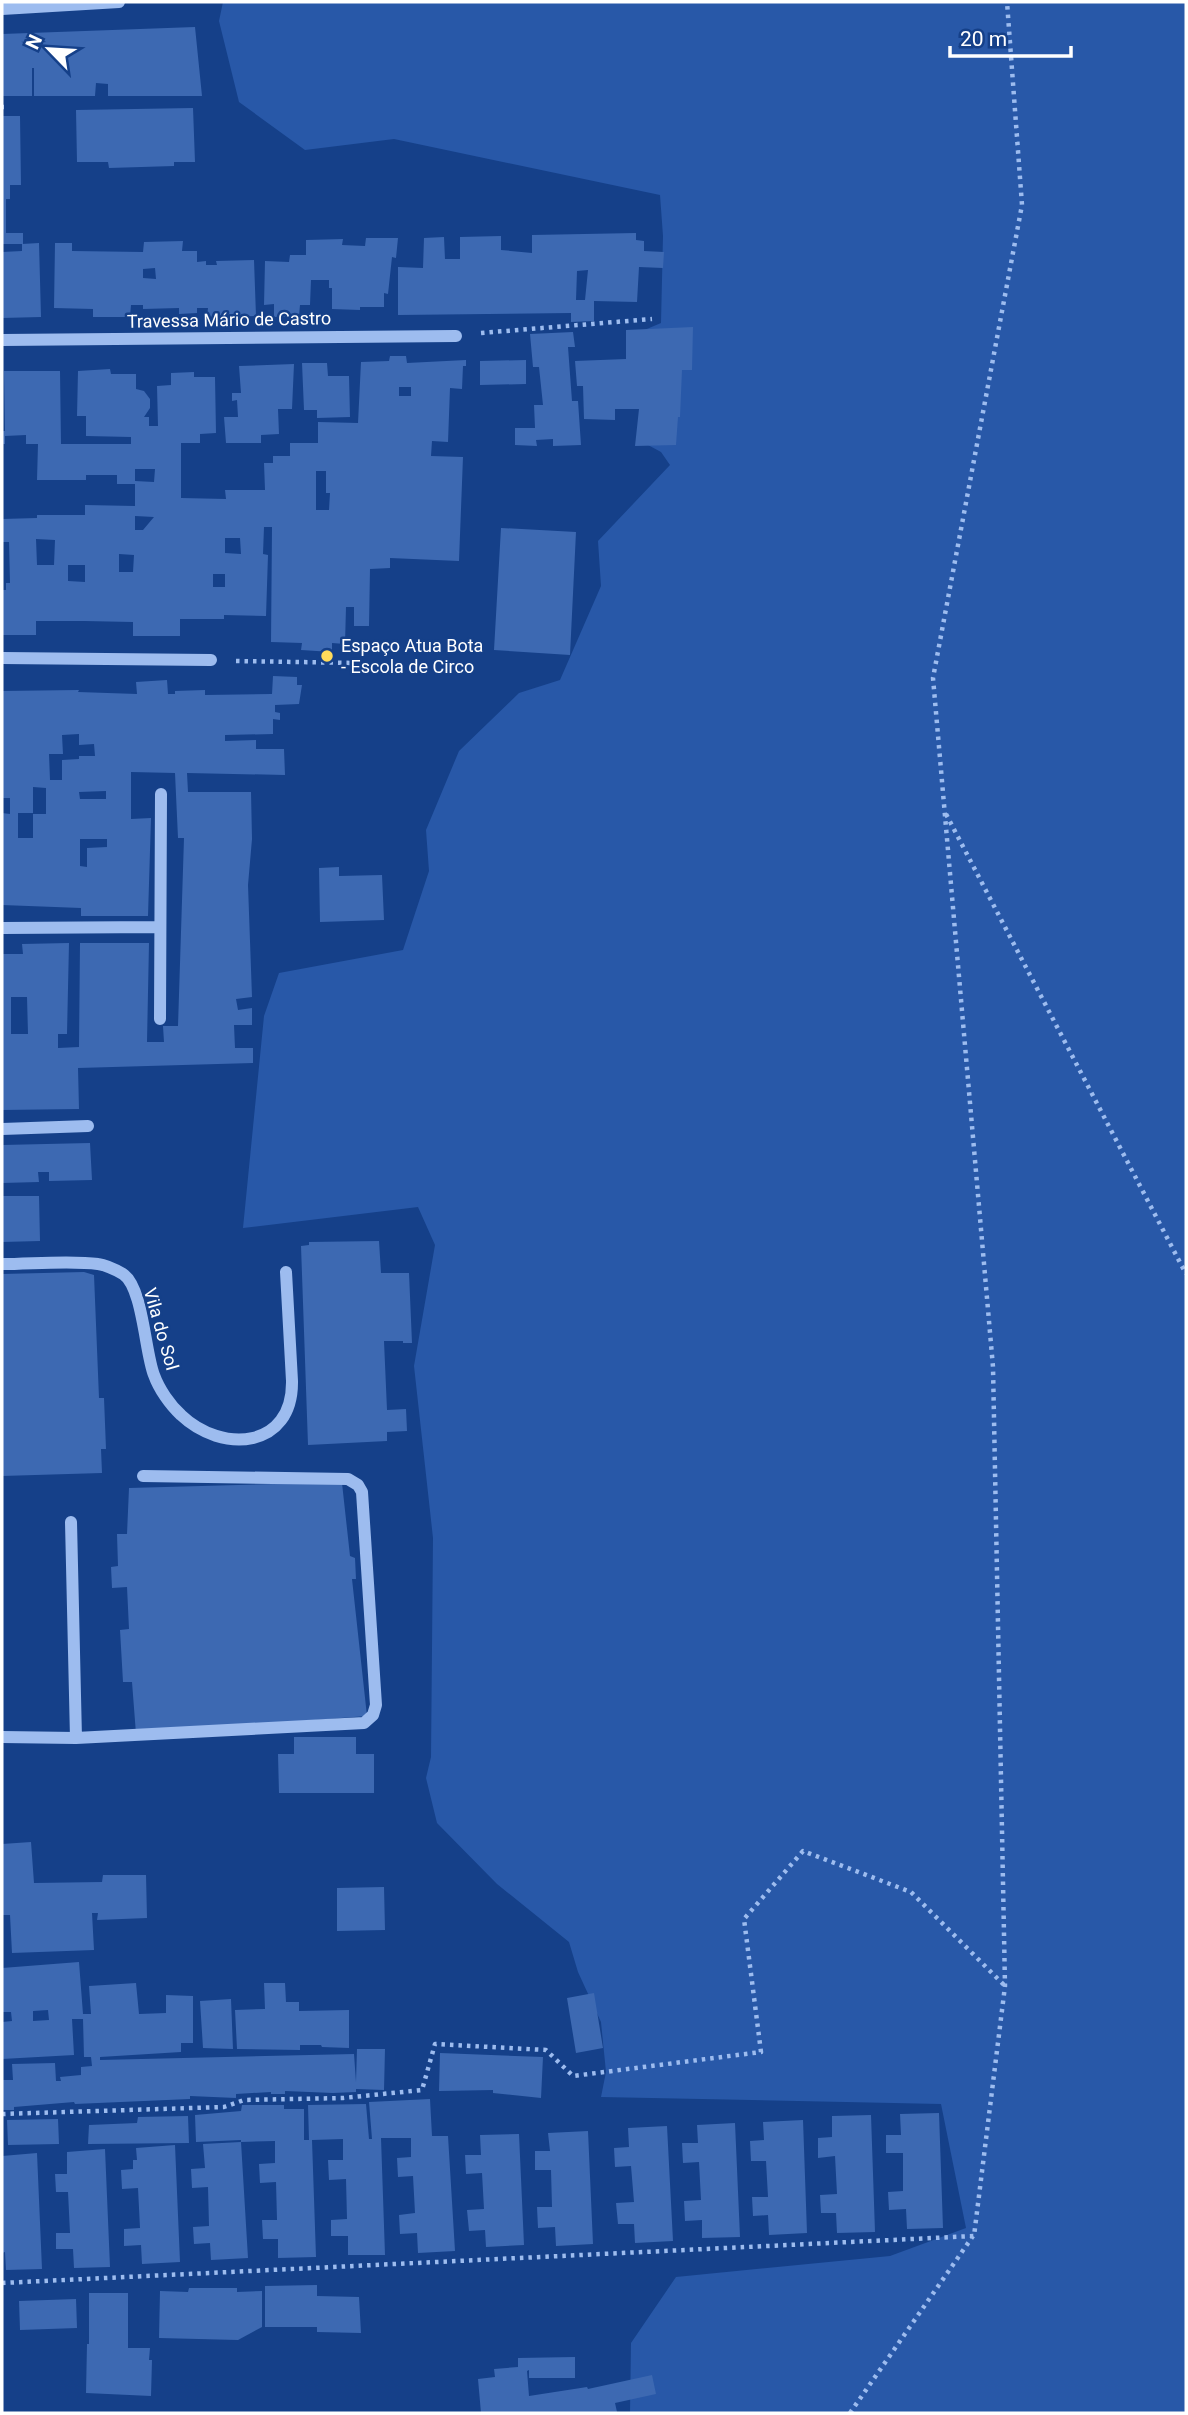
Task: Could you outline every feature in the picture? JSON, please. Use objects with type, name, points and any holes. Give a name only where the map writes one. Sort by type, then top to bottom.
[{"type":"street","points":[[2,9],[119,2]]},
{"type":"street","name":"Travessa Mário de Castro","points":[[2,340],[456,336]]},
{"type":"street","points":[[2,658],[211,660]]},
{"type":"street","points":[[160,1019],[161,794]]},
{"type":"street","points":[[2,928],[160,927]]},
{"type":"street","points":[[2,1129],[88,1126]]},
{"type":"street","name":"Vila do Sol","points":[[2,1264],[100,1264],[126,1276],[138,1300],[154,1375],[167,1399],[180,1415],[196,1427],[214,1436],[235,1439],[256,1438],[271,1431],[289,1408],[292,1394],[286,1272]]},
{"type":"street","points":[[2,1737],[76,1738],[364,1723],[373,1715],[376,1704],[362,1492],[358,1485],[348,1479],[143,1476]]},
{"type":"street","points":[[71,1522],[76,1738]]},
{"type":"path","points":[[850,2413],[974,2235],[1005,1986],[993,1367],[933,678],[1022,205],[1007,2]]},
{"type":"path","points":[[456,336],[652,319]]},
{"type":"path","points":[[211,660],[357,663]]},
{"type":"path","points":[[944,810],[1186,1274]]},
{"type":"path","points":[[2,2114],[224,2107],[244,2100],[343,2098],[422,2090],[435,2044],[546,2050],[573,2076],[761,2052],[744,1919],[803,1851],[911,1892],[1005,1986]]},
{"type":"path","points":[[2,2283],[974,2235]]},
{"type":"shaded area","points":[[223,2],[1186,2],[1186,2413],[630,2413],[631,2343],[676,2277],[890,2256],[966,2228],[941,2104],[601,2097],[606,2072],[601,2022],[578,1972],[569,1942],[497,1884],[437,1823],[426,1778],[431,1757],[433,1538],[414,1366],[435,1245],[418,1207],[243,1228],[264,1016],[279,973],[403,950],[429,871],[426,830],[459,751],[519,693],[560,680],[601,586],[598,541],[670,465],[661,452],[648,445],[642,331],[661,323],[663,236],[660,195],[394,139],[305,150],[239,102],[219,21]]},
{"type":"building","points":[[195,27],[202,96],[108,96],[108,84],[96,83],[95,96],[34,96],[32,68],[32,96],[2,96],[2,34]]},
{"type":"building","points":[[193,108],[195,162],[174,162],[174,166],[109,168],[108,162],[77,162],[76,110]]},
{"type":"building","points":[[2,116],[20,116],[21,185],[10,185],[10,199],[6,199],[6,233],[23,233],[23,244],[2,244]]},
{"type":"building","points":[[636,233],[636,240],[644,241],[644,251],[664,252],[663,268],[639,267],[637,302],[594,301],[594,321],[571,322],[571,313],[398,315],[398,267],[423,268],[424,238],[444,237],[445,259],[460,259],[460,237],[501,236],[501,250],[532,253],[532,235]],"holes":[[[588,270],[585,300],[576,300],[577,271]]]},
{"type":"building","points":[[366,238],[398,238],[396,258],[392,257],[388,294],[384,293],[384,307],[332,309],[332,288],[329,288],[329,280],[311,280],[310,305],[300,305],[299,316],[274,317],[274,304],[264,305],[265,261],[289,262],[290,255],[306,255],[306,240],[343,239],[342,245],[365,246]]},
{"type":"building","points":[[183,241],[182,251],[197,251],[197,262],[206,261],[206,265],[217,265],[216,261],[254,260],[256,316],[207,317],[208,308],[197,308],[197,313],[179,314],[179,308],[143,309],[143,305],[131,305],[130,317],[93,317],[93,309],[54,308],[55,243],[72,243],[72,251],[143,252],[144,242]],"holes":[[[155,268],[156,279],[143,278],[143,269]]]},
{"type":"building","points":[[39,243],[41,317],[2,318],[2,252],[22,251],[22,244]]},
{"type":"building","points":[[693,327],[692,370],[682,370],[676,445],[635,446],[639,409],[615,409],[615,420],[584,419],[583,386],[577,386],[575,361],[626,359],[626,330]]},
{"type":"building","points":[[573,332],[575,347],[568,347],[572,401],[578,401],[581,445],[553,446],[553,439],[536,440],[537,446],[515,445],[515,428],[535,428],[534,405],[543,405],[539,367],[533,367],[530,334]]},
{"type":"building","points":[[390,356],[406,356],[407,363],[466,360],[466,366],[463,366],[462,389],[450,388],[448,442],[432,441],[431,456],[463,457],[459,561],[390,558],[390,568],[370,569],[369,626],[354,626],[354,607],[346,607],[345,644],[332,643],[332,652],[301,650],[302,643],[271,642],[272,527],[264,527],[263,554],[268,555],[266,616],[224,615],[224,619],[180,619],[180,636],[133,636],[133,622],[84,621],[36,621],[36,635],[2,635],[2,590],[6,590],[6,583],[10,583],[9,542],[2,542],[2,519],[37,518],[37,515],[85,515],[85,505],[135,506],[135,484],[117,484],[117,475],[86,475],[86,480],[37,480],[38,444],[26,444],[26,435],[5,436],[5,444],[2,444],[2,431],[5,431],[4,371],[60,371],[61,444],[131,444],[131,437],[86,436],[86,416],[77,416],[78,371],[110,369],[111,374],[136,374],[136,389],[144,391],[150,399],[150,408],[144,417],[149,417],[149,426],[158,426],[157,386],[171,385],[171,373],[194,372],[194,377],[215,377],[216,433],[200,434],[200,443],[181,443],[181,498],[226,499],[225,490],[265,490],[264,463],[273,463],[273,456],[290,456],[290,443],[318,443],[318,422],[358,423],[361,362],[389,361]],"holes":[[[399,387],[411,387],[411,396],[399,396]],[[135,469],[155,469],[154,482],[135,481]],[[316,471],[326,471],[326,493],[330,493],[329,510],[316,510]],[[135,516],[154,517],[143,530],[135,530]],[[225,538],[240,538],[241,554],[225,553]],[[36,539],[55,540],[54,565],[37,565]],[[119,554],[134,555],[133,572],[119,572]],[[68,565],[85,565],[85,582],[68,581]],[[213,574],[225,574],[225,587],[213,587]]]},
{"type":"building","points":[[526,360],[526,384],[480,385],[480,361]]},
{"type":"building","points":[[302,363],[327,363],[328,376],[349,376],[350,417],[317,418],[317,410],[304,410]]},
{"type":"building","points":[[294,364],[292,409],[278,409],[279,434],[261,435],[261,443],[226,443],[224,417],[238,417],[237,400],[232,401],[232,393],[241,393],[239,366]]},
{"type":"building","points":[[501,528],[576,532],[570,655],[494,650]]},
{"type":"building","points":[[273,676],[297,677],[297,685],[302,685],[299,704],[275,705],[275,712],[280,713],[280,720],[273,719],[273,734],[225,735],[225,741],[256,740],[256,749],[284,749],[285,775],[187,773],[188,792],[251,792],[252,839],[248,885],[252,997],[236,999],[238,1010],[252,1008],[252,1025],[234,1025],[235,1048],[253,1048],[253,1063],[78,1068],[79,1109],[2,1110],[2,954],[23,954],[22,944],[69,943],[67,1034],[58,1034],[58,1048],[79,1047],[80,943],[149,943],[147,1042],[164,1042],[163,1026],[178,1026],[184,838],[178,838],[175,773],[131,772],[131,819],[151,818],[148,916],[81,916],[81,908],[2,905],[2,813],[10,814],[10,798],[2,798],[2,691],[79,690],[78,692],[137,694],[136,682],[167,680],[168,694],[175,694],[175,691],[205,690],[205,695],[272,694]],"holes":[[[79,734],[79,745],[94,744],[95,756],[62,760],[62,780],[50,780],[49,754],[63,754],[62,735]],[[33,787],[46,788],[46,814],[33,814],[33,838],[18,838],[18,813],[33,813]],[[106,791],[106,799],[80,799],[79,792]],[[80,839],[107,839],[107,847],[87,848],[87,867],[80,866]],[[11,997],[27,997],[28,1034],[11,1034]]]},
{"type":"building","points":[[339,867],[339,876],[382,875],[384,920],[320,922],[319,868]]},
{"type":"building","points":[[90,1143],[92,1180],[49,1181],[49,1172],[38,1172],[39,1182],[2,1183],[2,1145]]},
{"type":"building","points":[[2,1196],[39,1196],[40,1241],[2,1242]]},
{"type":"building","points":[[379,1241],[381,1273],[409,1273],[412,1343],[384,1341],[387,1410],[406,1409],[407,1431],[387,1432],[387,1441],[308,1445],[301,1246],[309,1245],[309,1242]]},
{"type":"building","points":[[84,1272],[94,1275],[99,1398],[104,1398],[106,1449],[101,1449],[102,1473],[2,1476],[2,1274]]},
{"type":"building","points":[[342,1483],[350,1556],[355,1558],[356,1579],[352,1579],[367,1716],[136,1734],[132,1682],[123,1682],[120,1630],[129,1629],[127,1587],[112,1588],[111,1567],[118,1566],[117,1534],[127,1534],[129,1488]]},
{"type":"building","points":[[294,1737],[356,1737],[356,1754],[374,1754],[374,1793],[279,1793],[278,1754],[294,1754]]},
{"type":"building","points":[[31,1842],[34,1883],[102,1882],[103,1875],[146,1875],[147,1918],[97,1920],[98,1913],[92,1913],[94,1950],[12,1953],[10,1915],[2,1915],[2,1844]]},
{"type":"building","points":[[384,1887],[385,1930],[337,1931],[337,1888]]},
{"type":"building","points":[[79,1962],[83,2014],[91,2014],[89,1986],[136,1983],[139,2014],[166,2013],[166,1995],[193,1996],[193,2043],[181,2043],[181,2052],[100,2057],[100,2060],[354,2054],[356,2082],[357,2049],[385,2049],[384,2090],[356,2089],[356,2092],[333,2093],[285,2091],[285,2094],[236,2094],[236,2098],[190,2096],[190,2099],[74,2102],[2,2110],[2,2080],[13,2080],[12,2064],[55,2063],[56,2081],[61,2081],[60,2077],[81,2075],[81,2067],[92,2066],[91,2057],[84,2057],[83,2019],[72,2019],[74,2055],[2,2059],[2,2022],[12,2021],[11,2012],[2,2012],[2,1968]],"holes":[[[48,2010],[49,2020],[33,2021],[33,2011]]]},
{"type":"building","points":[[264,1983],[285,1983],[286,2002],[299,2002],[299,2011],[349,2010],[349,2048],[300,2045],[300,2050],[237,2049],[235,2010],[265,2009]]},
{"type":"building","points":[[594,1993],[603,2048],[576,2053],[567,1998]]},
{"type":"building","points":[[231,1999],[233,2049],[203,2048],[200,2001]]},
{"type":"building","points":[[440,2053],[543,2057],[541,2098],[493,2093],[493,2090],[439,2091]]},
{"type":"building","points":[[430,2099],[432,2136],[448,2136],[455,2251],[418,2253],[417,2233],[400,2234],[399,2215],[415,2213],[413,2176],[398,2177],[397,2158],[411,2157],[411,2138],[381,2138],[385,2255],[348,2255],[348,2236],[331,2236],[331,2220],[347,2219],[346,2179],[329,2180],[328,2160],[343,2160],[343,2139],[312,2140],[316,2257],[278,2258],[278,2239],[263,2239],[262,2220],[277,2220],[276,2182],[260,2183],[259,2164],[275,2163],[275,2141],[196,2142],[195,2115],[241,2111],[242,2105],[284,2105],[284,2109],[304,2109],[304,2140],[309,2140],[308,2105],[366,2104],[369,2139],[372,2139],[369,2102]]},
{"type":"building","points":[[939,2113],[943,2228],[907,2229],[906,2209],[889,2210],[888,2192],[903,2191],[903,2153],[886,2153],[886,2135],[901,2135],[900,2114]]},
{"type":"building","points":[[871,2115],[875,2232],[837,2233],[836,2213],[821,2213],[820,2195],[837,2194],[835,2156],[818,2158],[818,2138],[832,2137],[832,2116]]},
{"type":"building","points":[[188,2116],[189,2143],[88,2144],[89,2125],[137,2123],[138,2117]]},
{"type":"building","points":[[58,2119],[59,2144],[8,2145],[7,2120]]},
{"type":"building","points":[[803,2120],[807,2233],[769,2235],[768,2215],[753,2216],[752,2197],[768,2197],[766,2161],[751,2161],[750,2141],[764,2140],[763,2122]]},
{"type":"building","points":[[735,2123],[740,2237],[702,2238],[702,2220],[685,2221],[684,2201],[701,2200],[699,2162],[683,2163],[682,2143],[698,2143],[697,2125]]},
{"type":"building","points":[[667,2126],[673,2241],[635,2243],[634,2224],[618,2224],[616,2203],[634,2202],[631,2166],[615,2167],[614,2148],[629,2147],[628,2128]]},
{"type":"building","points":[[588,2131],[593,2244],[556,2246],[555,2227],[538,2228],[537,2207],[552,2207],[551,2170],[535,2170],[535,2151],[550,2151],[548,2133]]},
{"type":"building","points":[[519,2134],[524,2245],[486,2247],[485,2230],[469,2231],[467,2210],[484,2209],[482,2173],[466,2174],[465,2155],[481,2155],[480,2135]]},
{"type":"building","points":[[241,2142],[248,2258],[211,2260],[210,2243],[194,2244],[193,2227],[209,2226],[208,2187],[192,2188],[191,2169],[205,2168],[203,2144]]},
{"type":"building","points":[[175,2145],[180,2262],[142,2264],[141,2245],[124,2246],[124,2229],[140,2228],[138,2188],[122,2189],[121,2170],[133,2169],[133,2160],[137,2160],[136,2148]]},
{"type":"building","points":[[105,2149],[110,2267],[74,2268],[73,2249],[56,2249],[56,2233],[70,2233],[68,2192],[56,2192],[55,2174],[67,2174],[67,2152]]},
{"type":"building","points":[[37,2153],[42,2269],[6,2270],[5,2252],[2,2253],[2,2156]]},
{"type":"building","points":[[317,2285],[317,2296],[359,2297],[361,2333],[317,2332],[317,2327],[265,2327],[265,2286]]},
{"type":"building","points":[[189,2288],[262,2291],[262,2327],[238,2340],[159,2338],[160,2291],[188,2292]]},
{"type":"building","points":[[89,2293],[128,2293],[128,2348],[150,2348],[151,2396],[86,2393]]},
{"type":"building","points":[[76,2299],[77,2328],[20,2330],[19,2301]]},
{"type":"building","points":[[575,2357],[575,2378],[529,2378],[529,2370],[527,2371],[529,2396],[587,2387],[588,2389],[652,2375],[656,2394],[615,2403],[617,2412],[613,2413],[481,2413],[478,2379],[495,2377],[494,2369],[518,2367],[518,2358]]},
{"type":"place","name":"Espaço Atua Bota - Escola de Circo","points":[[327,656]]}]
